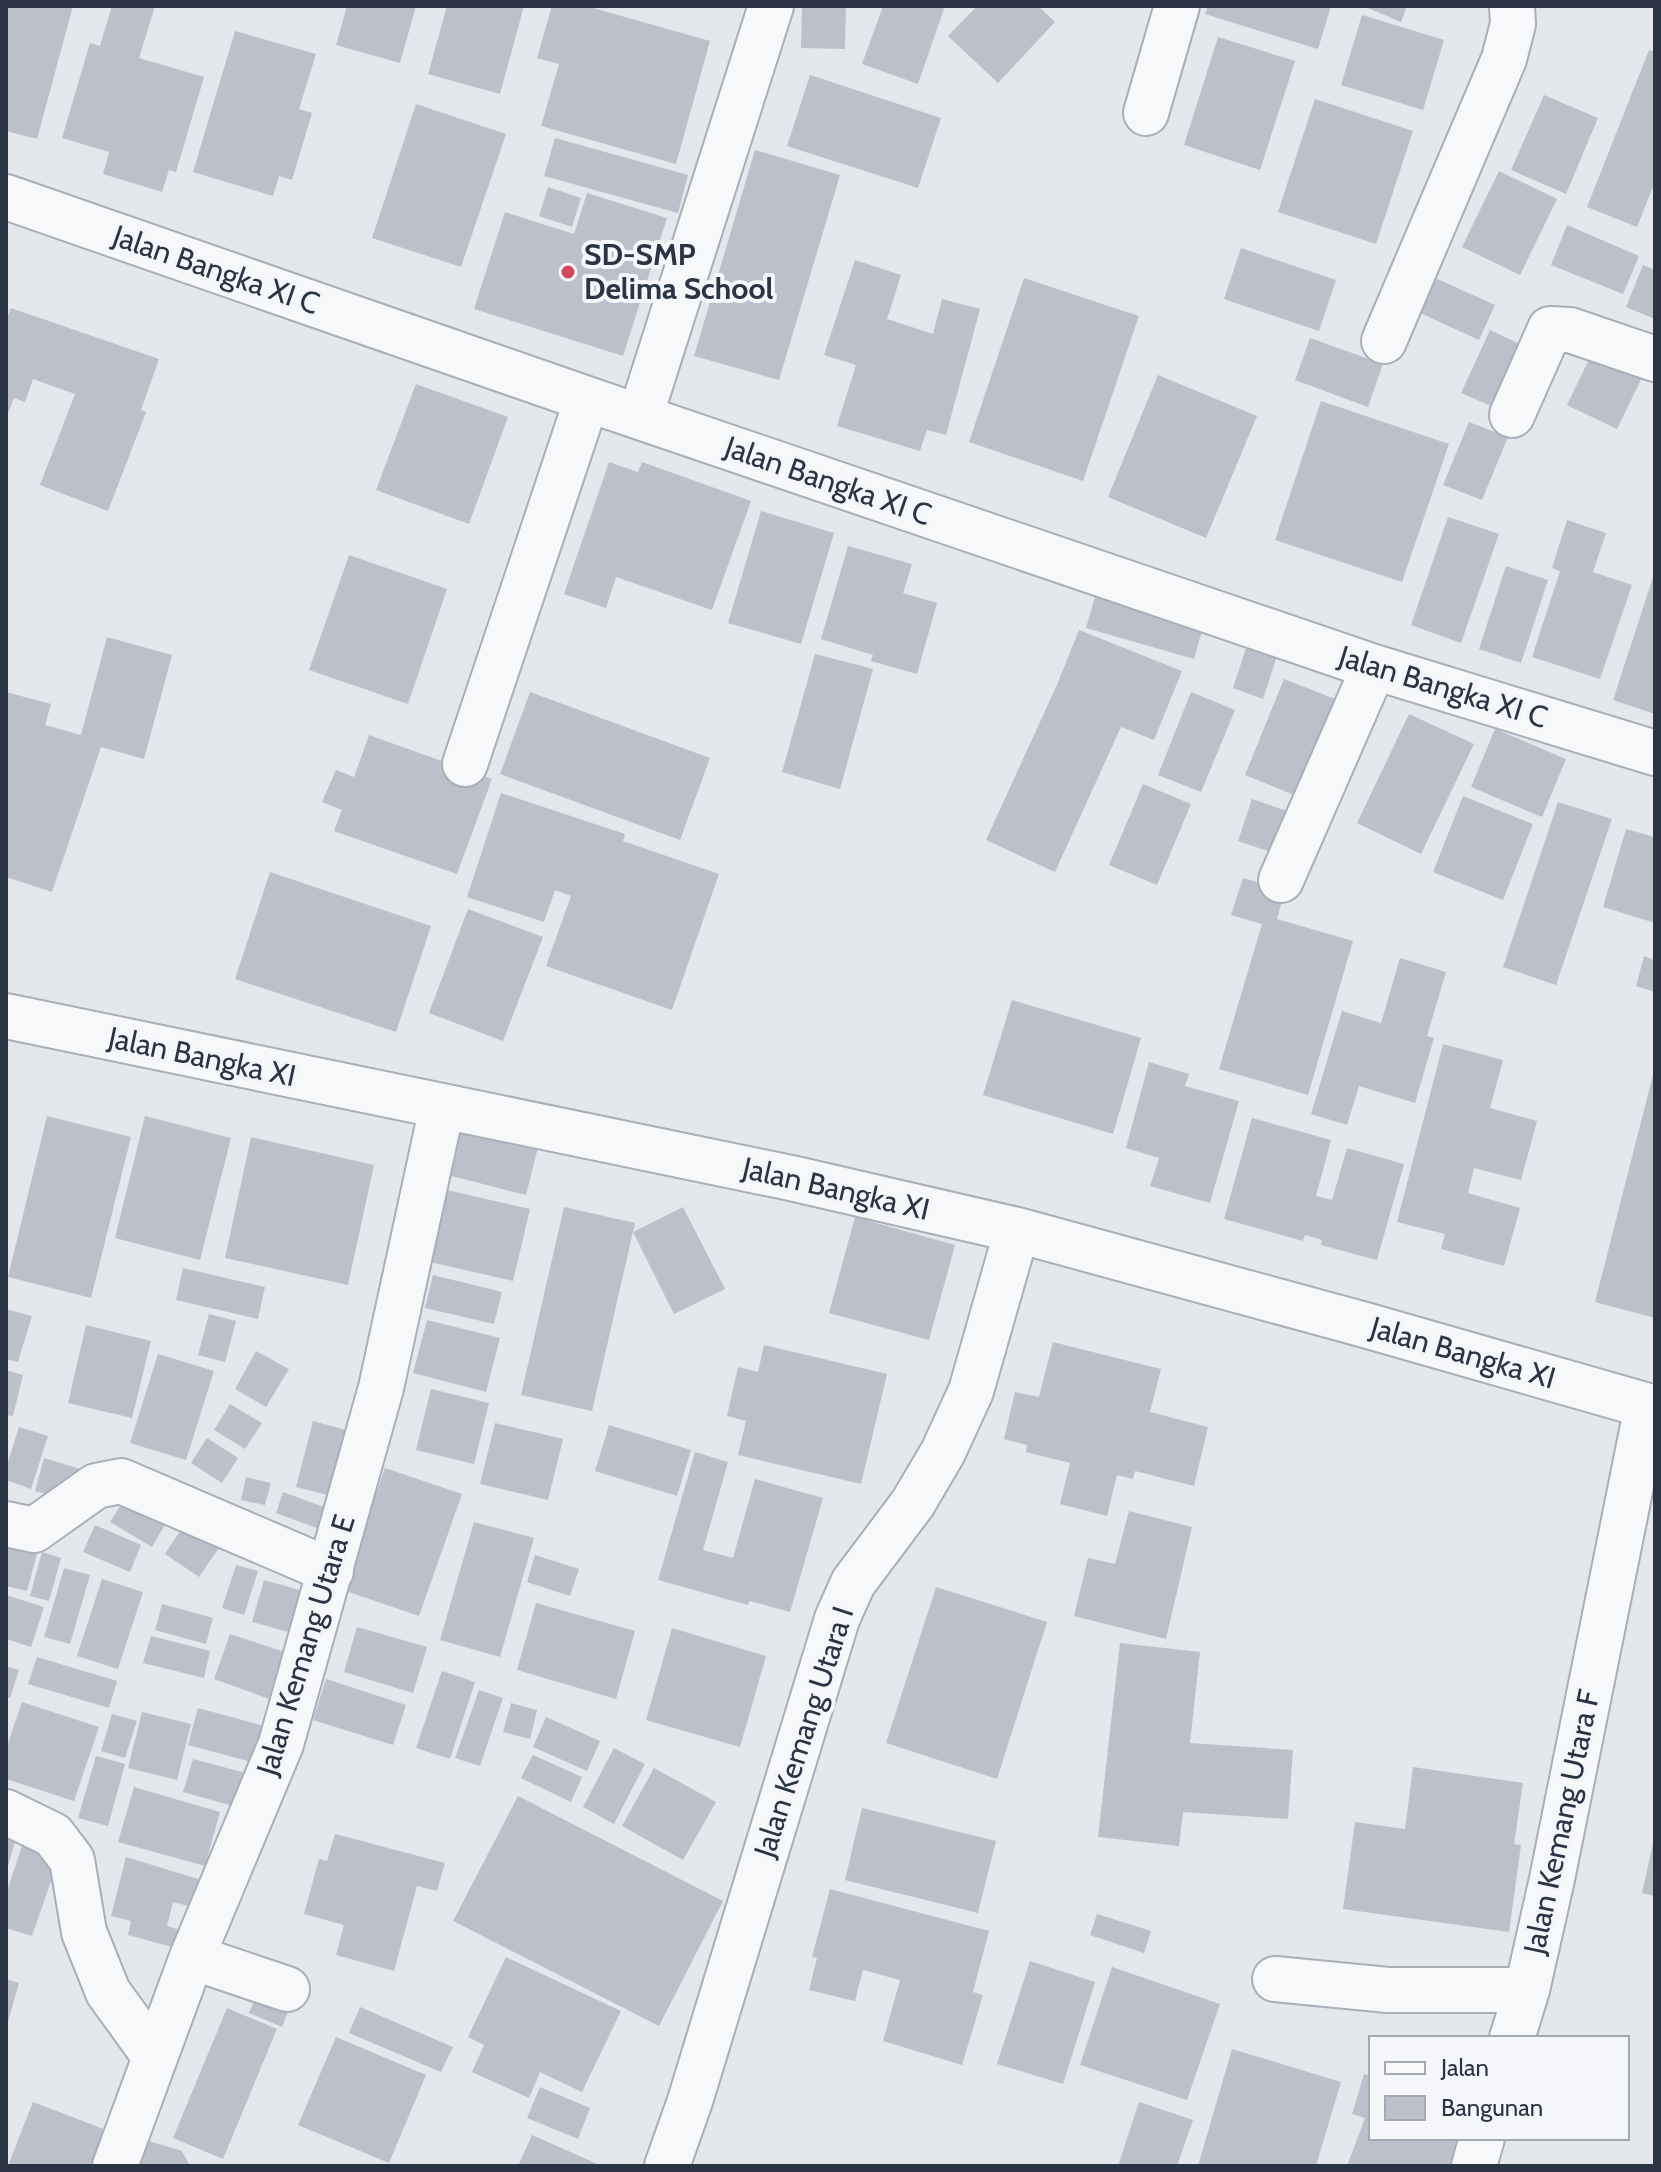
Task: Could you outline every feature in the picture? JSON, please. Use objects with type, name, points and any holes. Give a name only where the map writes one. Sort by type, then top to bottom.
[{"type":"street","points":[[640,417],[771,6]]},
{"type":"street","points":[[1146,113],[1177,6]]},
{"type":"street","points":[[1384,341],[1504,59],[1521,7]]},
{"type":"street","name":"Jalan Bangka XI C","points":[[6,197],[1374,667],[1655,753]]},
{"type":"street","points":[[1512,415],[1550,329],[1570,330],[1655,359]]},
{"type":"street","points":[[465,764],[587,399]]},
{"type":"street","points":[[1281,880],[1374,667]]},
{"type":"street","name":"Jalan Bangka XI","points":[[6,1016],[791,1178],[1017,1230],[1651,1407]]},
{"type":"street","name":"Jalan Kemang Utara E","points":[[115,2166],[192,1957],[281,1744],[381,1388],[442,1107]]},
{"type":"street","name":"Jalan Kemang Utara I","points":[[667,2166],[690,2101],[837,1619],[853,1583],[913,1503],[943,1452],[971,1391],[1017,1230]]},
{"type":"street","name":"Jalan Kemang Utara F","points":[[1275,1979],[1388,1990],[1527,1990],[1651,1407]]},
{"type":"street","points":[[6,1524],[34,1530],[96,1486],[121,1481],[331,1571]]},
{"type":"street","points":[[6,1812],[53,1835],[72,1860],[84,1932],[108,1992],[155,2057]]},
{"type":"street","points":[[192,1957],[287,1989]]},
{"type":"street","points":[[1513,2036],[1527,1990]]},
{"type":"street","points":[[1474,2166],[1481,2140]]},
{"type":"building","points":[[6,6],[73,6],[37,139],[6,131]]},
{"type":"building","points":[[112,6],[155,6],[139,58],[204,77],[176,172],[169,170],[162,192],[103,174],[109,152],[62,138],[90,43],[100,46]]},
{"type":"building","points":[[347,6],[416,6],[400,63],[336,45]]},
{"type":"building","points":[[447,6],[524,6],[500,94],[428,74]]},
{"type":"building","points":[[552,6],[586,6],[710,41],[676,164],[541,126],[559,64],[537,58]]},
{"type":"building","points":[[802,6],[846,6],[845,49],[801,48]]},
{"type":"building","points":[[883,6],[945,6],[918,84],[862,64]]},
{"type":"building","points":[[977,6],[1038,6],[1055,22],[998,83],[948,36]]},
{"type":"building","points":[[1208,6],[1331,6],[1318,49],[1205,14]]},
{"type":"building","points":[[1363,6],[1407,6],[1401,22]]},
{"type":"building","points":[[1362,15],[1444,40],[1423,110],[1341,85]]},
{"type":"building","points":[[235,31],[316,54],[299,109],[312,113],[292,180],[279,176],[273,196],[193,172]]},
{"type":"building","points":[[1218,37],[1295,61],[1260,170],[1184,145]]},
{"type":"building","points":[[1649,50],[1655,52],[1655,182],[1637,227],[1587,207]]},
{"type":"building","points":[[810,75],[941,118],[918,188],[787,146]]},
{"type":"building","points":[[1544,95],[1598,118],[1566,194],[1511,170]]},
{"type":"building","points":[[1315,99],[1413,131],[1376,244],[1278,212]]},
{"type":"building","points":[[416,104],[506,134],[461,267],[372,238]]},
{"type":"building","points":[[555,138],[688,175],[678,213],[544,176]]},
{"type":"building","points":[[755,150],[840,175],[779,380],[694,356]]},
{"type":"building","points":[[1499,171],[1557,199],[1520,275],[1462,247]]},
{"type":"building","points":[[548,187],[581,198],[572,227],[539,216]]},
{"type":"building","name":"SD-SMP Delima School","points":[[587,193],[667,218],[623,356],[474,309],[505,212],[574,234]]},
{"type":"building","points":[[1567,225],[1639,256],[1623,294],[1551,265]]},
{"type":"building","points":[[1241,248],[1336,280],[1319,331],[1224,299]]},
{"type":"building","points":[[855,260],[901,275],[887,319],[933,334],[942,299],[980,309],[946,435],[927,430],[920,451],[837,426],[856,365],[824,355]]},
{"type":"building","points":[[1643,265],[1655,270],[1655,319],[1626,307]]},
{"type":"building","points":[[1433,277],[1495,305],[1479,340],[1418,312]]},
{"type":"building","points":[[1024,278],[1139,316],[1083,481],[969,442]]},
{"type":"building","points":[[11,308],[159,359],[141,410],[146,412],[108,511],[40,485],[75,394],[33,379],[25,402],[14,398],[6,418],[6,321]]},
{"type":"building","points":[[1490,330],[1531,349],[1503,411],[1461,393]]},
{"type":"building","points":[[1310,338],[1383,364],[1368,407],[1295,380]]},
{"type":"building","points":[[1597,343],[1647,367],[1617,429],[1567,405]]},
{"type":"building","points":[[1158,375],[1257,416],[1206,538],[1108,497]]},
{"type":"building","points":[[416,384],[508,417],[469,524],[376,490]]},
{"type":"building","points":[[1321,401],[1449,444],[1402,582],[1275,540]]},
{"type":"building","points":[[1469,422],[1508,437],[1482,500],[1443,485]]},
{"type":"building","points":[[609,462],[638,472],[642,462],[751,501],[712,610],[616,577],[606,608],[564,594]]},
{"type":"building","points":[[761,511],[834,533],[801,644],[728,623]]},
{"type":"building","points":[[1448,517],[1499,534],[1461,643],[1411,625]]},
{"type":"building","points":[[1567,520],[1606,533],[1593,572],[1632,585],[1600,679],[1532,657],[1560,571],[1552,568]]},
{"type":"building","points":[[848,546],[912,564],[903,593],[937,603],[917,674],[871,661],[873,655],[821,639]]},
{"type":"building","points":[[349,555],[447,589],[408,704],[309,670]]},
{"type":"building","points":[[1506,566],[1548,580],[1521,663],[1479,649]]},
{"type":"building","points":[[1655,575],[1655,714],[1613,700]]},
{"type":"building","points":[[1096,593],[1204,624],[1194,659],[1086,628]]},
{"type":"building","points":[[1079,630],[1182,671],[1154,740],[1121,727],[1055,872],[986,840]]},
{"type":"building","points":[[107,637],[172,655],[144,759],[101,747],[52,892],[6,877],[6,692],[51,704],[45,725],[81,735]]},
{"type":"building","points":[[1249,639],[1279,650],[1263,699],[1233,688]]},
{"type":"building","points":[[815,654],[873,669],[840,789],[782,772]]},
{"type":"building","points":[[1284,679],[1350,705],[1311,802],[1245,775]]},
{"type":"building","points":[[530,692],[710,758],[680,840],[500,774]]},
{"type":"building","points":[[1191,692],[1235,710],[1201,792],[1158,775]]},
{"type":"building","points":[[1409,714],[1474,744],[1421,854],[1357,823]]},
{"type":"building","points":[[1495,729],[1566,759],[1542,817],[1471,787]]},
{"type":"building","points":[[369,735],[492,779],[457,874],[334,831],[342,810],[322,802],[336,770],[354,777]]},
{"type":"building","points":[[1143,784],[1191,804],[1157,885],[1109,865]]},
{"type":"building","points":[[501,793],[625,834],[623,841],[719,874],[672,1010],[546,966],[571,896],[555,890],[544,922],[467,897]]},
{"type":"building","points":[[1463,796],[1533,824],[1503,900],[1433,872]]},
{"type":"building","points":[[1252,799],[1296,814],[1282,856],[1238,841]]},
{"type":"building","points":[[1558,802],[1612,819],[1556,985],[1503,967]]},
{"type":"building","points":[[1626,829],[1655,837],[1655,923],[1603,907]]},
{"type":"building","points":[[270,872],[431,926],[396,1032],[235,979]]},
{"type":"building","points":[[1243,878],[1285,890],[1277,919],[1353,941],[1308,1095],[1219,1069],[1262,924],[1231,915]]},
{"type":"building","points":[[468,909],[543,937],[503,1041],[429,1013]]},
{"type":"building","points":[[1644,956],[1655,960],[1655,992],[1636,986]]},
{"type":"building","points":[[1400,958],[1446,972],[1427,1036],[1434,1038],[1415,1103],[1359,1086],[1347,1125],[1311,1114],[1342,1011],[1381,1023]]},
{"type":"building","points":[[1012,1000],[1141,1038],[1113,1134],[983,1095]]},
{"type":"building","points":[[1443,1044],[1503,1060],[1490,1108],[1537,1121],[1521,1180],[1474,1168],[1468,1193],[1520,1208],[1504,1266],[1441,1249],[1445,1234],[1397,1222]]},
{"type":"building","points":[[1149,1062],[1189,1074],[1185,1086],[1239,1101],[1210,1203],[1150,1186],[1159,1158],[1126,1148]]},
{"type":"building","points":[[1655,1071],[1655,1318],[1595,1302]]},
{"type":"building","points":[[47,1116],[131,1137],[91,1298],[8,1277]]},
{"type":"building","points":[[145,1116],[231,1138],[200,1260],[115,1238]]},
{"type":"building","points":[[458,1118],[540,1139],[526,1195],[444,1174]]},
{"type":"building","points":[[1252,1118],[1331,1140],[1316,1196],[1332,1200],[1347,1148],[1404,1164],[1377,1260],[1321,1245],[1322,1240],[1305,1235],[1303,1241],[1224,1219]]},
{"type":"building","points":[[251,1137],[374,1165],[348,1285],[225,1258]]},
{"type":"building","points":[[447,1190],[530,1209],[513,1281],[430,1262]]},
{"type":"building","points":[[564,1207],[635,1223],[592,1411],[521,1395]]},
{"type":"building","points":[[683,1207],[725,1289],[674,1314],[633,1232]]},
{"type":"building","points":[[855,1217],[955,1245],[929,1340],[829,1313]]},
{"type":"building","points":[[183,1268],[265,1287],[258,1319],[176,1300]]},
{"type":"building","points":[[433,1275],[502,1292],[494,1324],[425,1308]]},
{"type":"building","points":[[6,1309],[32,1316],[18,1362],[6,1359]]},
{"type":"building","points":[[209,1314],[236,1321],[225,1362],[198,1355]]},
{"type":"building","points":[[427,1320],[500,1338],[486,1392],[413,1373]]},
{"type":"building","points":[[86,1325],[151,1341],[132,1418],[68,1403]]},
{"type":"building","points":[[1053,1342],[1161,1369],[1150,1412],[1208,1427],[1194,1486],[1135,1471],[1133,1479],[1117,1475],[1107,1516],[1060,1504],[1070,1463],[1026,1452],[1027,1445],[1004,1439],[1015,1392],[1039,1397]]},
{"type":"building","points":[[764,1345],[887,1374],[861,1484],[738,1455],[746,1421],[727,1416],[738,1367],[758,1372]]},
{"type":"building","points":[[256,1351],[289,1369],[266,1407],[235,1389]]},
{"type":"building","points":[[158,1354],[214,1371],[186,1460],[130,1443]]},
{"type":"building","points":[[6,1370],[23,1375],[13,1416],[6,1415]]},
{"type":"building","points":[[431,1389],[489,1403],[474,1464],[416,1450]]},
{"type":"building","points":[[230,1404],[262,1423],[245,1449],[214,1430]]},
{"type":"building","points":[[313,1421],[357,1433],[340,1498],[296,1487]]},
{"type":"building","points":[[495,1423],[563,1439],[548,1500],[480,1484]]},
{"type":"building","points":[[609,1425],[691,1450],[677,1496],[595,1471]]},
{"type":"building","points":[[19,1427],[48,1436],[31,1489],[6,1480],[6,1468]]},
{"type":"building","points":[[207,1438],[238,1458],[222,1483],[191,1463]]},
{"type":"building","points":[[695,1452],[728,1462],[703,1550],[733,1558],[755,1479],[823,1498],[790,1612],[750,1601],[748,1605],[658,1580]]},
{"type":"building","points":[[44,1458],[83,1470],[75,1502],[35,1491]]},
{"type":"building","points":[[385,1468],[462,1494],[419,1616],[343,1590]]},
{"type":"building","points":[[246,1477],[271,1483],[265,1505],[241,1500]]},
{"type":"building","points":[[130,1490],[173,1511],[152,1547],[110,1522]]},
{"type":"building","points":[[283,1492],[332,1510],[325,1531],[276,1513]]},
{"type":"building","points":[[1129,1511],[1192,1527],[1166,1639],[1074,1616],[1088,1558],[1115,1564]]},
{"type":"building","points":[[190,1516],[225,1539],[199,1577],[165,1554]]},
{"type":"building","points":[[474,1522],[534,1538],[500,1657],[440,1640]]},
{"type":"building","points":[[95,1525],[141,1545],[130,1572],[83,1552]]},
{"type":"building","points":[[6,1529],[41,1539],[27,1591],[6,1586]]},
{"type":"building","points":[[42,1552],[61,1558],[49,1601],[30,1596]]},
{"type":"building","points":[[535,1555],[579,1569],[570,1596],[527,1582]]},
{"type":"building","points":[[236,1565],[258,1571],[244,1615],[222,1608]]},
{"type":"building","points":[[64,1568],[90,1575],[70,1644],[44,1637]]},
{"type":"building","points":[[102,1579],[143,1592],[118,1669],[77,1656]]},
{"type":"building","points":[[264,1580],[321,1596],[310,1638],[252,1622]]},
{"type":"building","points":[[936,1587],[1047,1622],[997,1779],[886,1743]]},
{"type":"building","points":[[6,1595],[44,1607],[31,1647],[6,1639]]},
{"type":"building","points":[[536,1603],[635,1631],[616,1699],[517,1670]]},
{"type":"building","points":[[162,1604],[213,1618],[206,1644],[155,1630]]},
{"type":"building","points":[[357,1627],[427,1647],[413,1693],[344,1672]]},
{"type":"building","points":[[672,1628],[766,1656],[740,1747],[646,1720]]},
{"type":"building","points":[[230,1634],[294,1655],[278,1702],[214,1679]]},
{"type":"building","points":[[151,1636],[210,1651],[204,1678],[143,1663]]},
{"type":"building","points":[[1120,1643],[1200,1652],[1190,1743],[1293,1750],[1288,1819],[1183,1812],[1179,1846],[1098,1837]]},
{"type":"building","points":[[37,1657],[117,1681],[109,1708],[28,1684]]},
{"type":"building","points":[[6,1666],[19,1670],[10,1698],[6,1697]]},
{"type":"building","points":[[442,1671],[475,1682],[450,1759],[416,1748]]},
{"type":"building","points":[[326,1679],[406,1705],[393,1745],[313,1720]]},
{"type":"building","points":[[479,1690],[503,1698],[480,1766],[455,1758]]},
{"type":"building","points":[[22,1702],[99,1727],[74,1801],[6,1779],[6,1749]]},
{"type":"building","points":[[511,1703],[537,1710],[530,1739],[503,1732]]},
{"type":"building","points":[[198,1708],[272,1728],[263,1765],[188,1745]]},
{"type":"building","points":[[142,1712],[191,1724],[177,1780],[128,1768]]},
{"type":"building","points":[[112,1714],[137,1721],[125,1758],[101,1751]]},
{"type":"building","points":[[546,1717],[600,1741],[587,1771],[533,1747]]},
{"type":"building","points":[[614,1748],[645,1764],[614,1824],[583,1807]]},
{"type":"building","points":[[533,1755],[582,1777],[571,1802],[521,1778]]},
{"type":"building","points":[[96,1756],[125,1764],[108,1826],[78,1818]]},
{"type":"building","points":[[193,1759],[257,1776],[247,1810],[183,1792]]},
{"type":"building","points":[[1413,1767],[1523,1783],[1514,1844],[1521,1845],[1509,1932],[1343,1909],[1355,1822],[1405,1829]]},
{"type":"building","points":[[654,1768],[716,1802],[683,1860],[622,1826]]},
{"type":"building","points":[[134,1787],[220,1812],[205,1866],[118,1842]]},
{"type":"building","points":[[518,1796],[723,1901],[659,2026],[453,1921]]},
{"type":"building","points":[[862,1808],[996,1841],[978,1913],[845,1880]]},
{"type":"building","points":[[6,1828],[18,1832],[7,1869],[6,1868]]},
{"type":"building","points":[[335,1834],[445,1863],[437,1891],[417,1886],[394,1971],[336,1955],[344,1925],[304,1914],[319,1859],[327,1861]]},
{"type":"building","points":[[1655,1839],[1655,1896],[1642,1893]]},
{"type":"building","points":[[24,1840],[61,1852],[32,1936],[6,1928],[6,1894]]},
{"type":"building","points":[[126,1857],[208,1882],[200,1909],[173,1902],[167,1926],[191,1933],[186,1951],[128,1935],[131,1921],[111,1916]]},
{"type":"building","points":[[830,1889],[989,1931],[973,1992],[983,1995],[962,2065],[883,2041],[900,1980],[863,1970],[855,2001],[809,1990],[817,1958],[812,1957]]},
{"type":"building","points":[[1097,1914],[1151,1931],[1144,1953],[1090,1935]]},
{"type":"building","points":[[506,1957],[621,2011],[582,2092],[540,2072],[529,2098],[472,2072],[484,2045],[468,2037]]},
{"type":"building","points":[[1030,1961],[1095,1982],[1063,2084],[997,2064]]},
{"type":"building","points":[[1112,1967],[1220,2004],[1187,2100],[1080,2065]]},
{"type":"building","points":[[6,1979],[19,1983],[7,2025],[6,2025]]},
{"type":"building","points":[[261,1984],[294,1997],[282,2027],[249,2013]]},
{"type":"building","points":[[360,2007],[453,2047],[441,2072],[349,2033]]},
{"type":"building","points":[[227,2008],[277,2029],[223,2159],[173,2138]]},
{"type":"building","points":[[336,2037],[426,2075],[389,2163],[298,2125]]},
{"type":"building","points":[[1232,2049],[1341,2082],[1316,2166],[1198,2166]]},
{"type":"building","points":[[1364,2074],[1369,2075],[1369,2140],[1462,2140],[1465,2166],[1347,2166],[1365,2118],[1352,2114]]},
{"type":"building","points":[[540,2087],[590,2108],[578,2139],[527,2118]]},
{"type":"building","points":[[33,2102],[114,2133],[101,2166],[16,2166],[9,2163]]},
{"type":"building","points":[[1139,2102],[1193,2120],[1177,2166],[1118,2166]]},
{"type":"building","points":[[532,2135],[602,2166],[518,2166]]},
{"type":"building","points":[[149,2141],[182,2151],[190,2166],[140,2166]]},
{"type":"place","name":"SD-SMP Delima School","points":[[568,272]]}]
